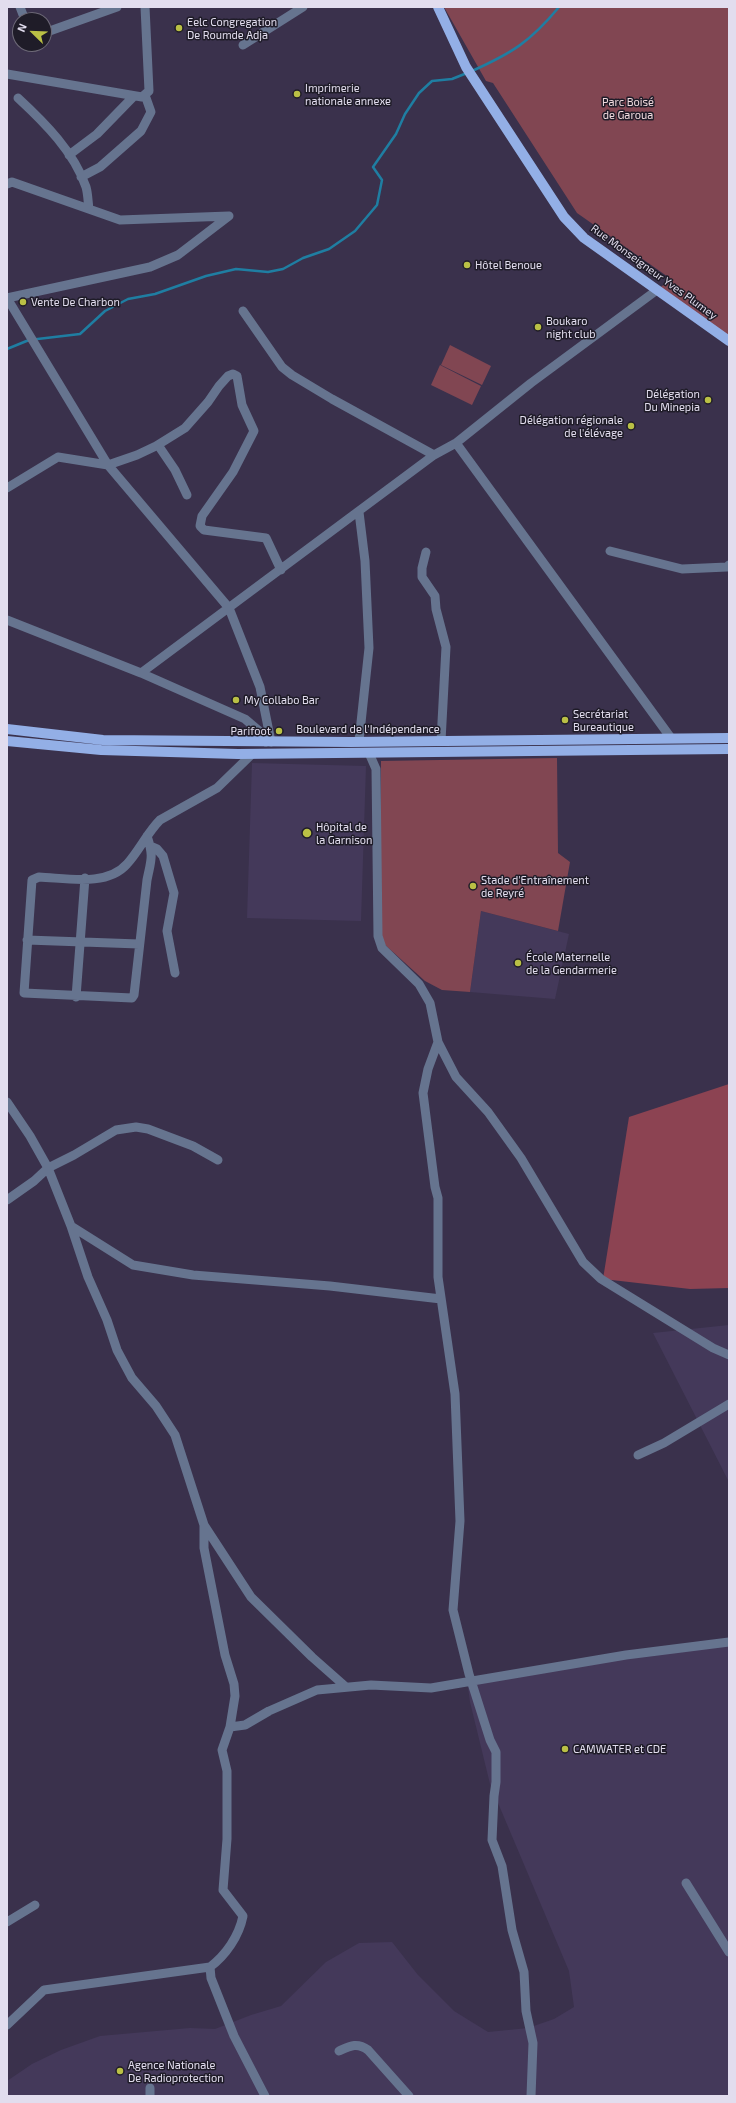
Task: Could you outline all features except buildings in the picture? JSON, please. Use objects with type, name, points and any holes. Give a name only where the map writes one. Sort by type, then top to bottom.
[{"type":"main road","name":"Rue Monseigneur Yves Plumey","points":[[438,7],[474,81],[564,217],[584,238],[729,341]]},
{"type":"main road","name":"Boulevard de l'Indépendance","points":[[7,729],[103,740],[359,742],[729,738]]},
{"type":"main road","points":[[7,741],[101,750],[252,754],[729,748]]},
{"type":"street","points":[[52,30],[117,7]]},
{"type":"street","points":[[81,177],[100,167],[141,131],[151,112],[146,95],[148,91],[145,7]]},
{"type":"street","points":[[243,45],[303,7]]},
{"type":"street","points":[[7,74],[134,96],[142,97],[146,95]]},
{"type":"street","points":[[70,155],[97,134],[134,96]]},
{"type":"street","points":[[18,98],[44,122],[70,155],[86,187],[89,209]]},
{"type":"street","points":[[7,184],[12,182],[120,220],[229,216],[178,255],[150,267],[7,298],[108,465],[229,608],[260,687],[269,742]]},
{"type":"street","points":[[141,673],[434,455],[456,443],[531,383],[657,290]]},
{"type":"street","points":[[243,311],[282,367],[292,375],[332,399],[434,455]]},
{"type":"street","points":[[7,488],[58,457],[108,465],[137,455],[158,445],[185,428],[228,376],[232,374],[237,376],[242,405],[254,431],[233,472],[202,516],[200,526],[204,530],[266,538],[281,570]]},
{"type":"street","points":[[456,443],[671,738]]},
{"type":"street","points":[[158,445],[175,470],[187,495]]},
{"type":"street","points":[[359,512],[365,561],[369,648],[359,742]]},
{"type":"street","points":[[610,551],[682,569],[728,566],[729,576]]},
{"type":"street","points":[[426,552],[422,568],[422,577],[435,596],[436,609],[446,647],[440,740]]},
{"type":"street","points":[[7,620],[141,673],[245,719],[265,736],[269,742]]},
{"type":"street","points":[[369,753],[376,769],[378,936],[382,948],[419,984],[430,1004],[438,1042],[456,1077],[488,1112],[521,1158],[583,1262],[601,1278],[713,1348],[729,1355]]},
{"type":"street","points":[[147,836],[152,864],[147,880],[139,944],[136,992],[132,998],[24,994],[32,880],[39,876],[101,878],[120,871],[147,836],[160,820],[222,784],[252,754]]},
{"type":"street","points":[[150,846],[157,849],[163,856],[170,873],[174,893],[175,899],[168,921],[167,931],[175,973]]},
{"type":"street","points":[[76,997],[85,878]]},
{"type":"street","points":[[28,940],[139,944]]},
{"type":"street","points":[[438,1042],[428,1069],[423,1093],[435,1187],[438,1198],[438,1277],[455,1394],[460,1521],[453,1610],[471,1680],[488,1737],[496,1752],[496,1782],[492,1840],[502,1866],[512,1930],[524,1972],[526,2011],[533,2043],[531,2096]]},
{"type":"street","points":[[7,1102],[30,1136],[48,1168],[71,1226],[88,1277],[108,1320],[117,1350],[132,1378],[156,1406],[175,1436],[204,1525],[206,1556],[226,1658],[234,1684],[235,1696],[230,1728],[222,1750],[228,1771],[223,1890],[243,1916],[241,1927],[221,1959],[210,1967],[44,1990],[7,2025]]},
{"type":"street","points":[[7,1200],[34,1181],[48,1168],[74,1155],[116,1130],[136,1126],[165,1134],[193,1146],[218,1160]]},
{"type":"street","points":[[71,1226],[133,1265],[192,1275],[330,1286],[441,1299]]},
{"type":"street","points":[[638,1455],[664,1443],[729,1404]]},
{"type":"street","points":[[204,1525],[220,1547],[251,1597],[312,1657],[346,1687]]},
{"type":"street","points":[[230,1728],[249,1724],[306,1693],[317,1690],[371,1686],[425,1688],[626,1655],[729,1642]]},
{"type":"street","points":[[686,1883],[729,1952]]},
{"type":"street","points":[[7,1922],[35,1905]]},
{"type":"street","points":[[210,1967],[211,1978],[234,2036],[264,2096]]},
{"type":"street","points":[[339,2051],[352,2045],[362,2046],[368,2050],[409,2096]]},
{"type":"shaded area","name":"Hôpital de la Garnison","points":[[252,763],[366,766],[361,921],[247,918]]},
{"type":"shaded area","name":"École Maternelle de la Gendarmerie","points":[[481,911],[569,934],[555,999],[470,992]]},
{"type":"shaded area","points":[[729,1084],[729,1288],[690,1289],[603,1279],[629,1117]]},
{"type":"shaded area","points":[[729,1325],[729,1482],[653,1333]]},
{"type":"shaded area","points":[[729,1645],[729,2095],[7,2096],[7,2081],[32,2064],[61,2050],[100,2036],[190,2028],[215,2029],[251,2015],[281,2006],[326,1962],[359,1943],[392,1942],[418,1975],[454,2011],[488,2032],[528,2028],[554,2019],[574,2007],[569,1971],[490,1784],[470,1702],[467,1680]]},
{"type":"green space","name":"Parc Boisé de Garoua","points":[[444,7],[729,7],[729,337],[657,290],[671,279],[577,213],[493,83],[486,81]]},
{"type":"green space","points":[[450,345],[491,366],[482,385],[441,365]]},
{"type":"green space","points":[[440,365],[481,386],[472,405],[431,385]]},
{"type":"green space","name":"Stade d'Entraînement de Reyré","points":[[557,758],[558,853],[570,862],[558,931],[481,911],[470,992],[442,990],[425,981],[383,943],[380,925],[381,761]]},
{"type":"waterway","points":[[472,71],[520,45],[539,29],[559,7]]},
{"type":"waterway","points":[[7,349],[29,340],[80,334],[105,311],[128,299],[155,294],[206,276],[236,269],[268,272],[283,269],[303,258],[329,249],[355,231],[377,205],[382,180],[373,167],[396,134],[405,114],[419,93],[432,81],[452,79],[467,73]]},
{"type":"place","name":"Eelc Congregation De Roumde Adja","points":[[179,28]]},
{"type":"place","name":"Imprimerie nationale annexe","points":[[297,94]]},
{"type":"place","name":"Hôtel Benoue","points":[[467,265]]},
{"type":"place","name":"Vente De Charbon","points":[[23,302]]},
{"type":"place","name":"Boukaro night club","points":[[538,327]]},
{"type":"place","name":"Délégation Du Minepia","points":[[708,400]]},
{"type":"place","name":"Délégation régionale de l'élévage","points":[[631,426]]},
{"type":"place","name":"My Collabo Bar","points":[[236,700]]},
{"type":"place","name":"Secrétariat Bureautique","points":[[565,720]]},
{"type":"place","name":"Parifoot","points":[[279,731]]},
{"type":"place","name":"Hôpital de la Garnison","points":[[307,833]]},
{"type":"place","name":"Stade d'Entraînement de Reyré","points":[[473,886]]},
{"type":"place","name":"École Maternelle de la Gendarmerie","points":[[518,963]]},
{"type":"place","name":"CAMWATER et CDE","points":[[565,1749]]},
{"type":"place","name":"Agence Nationale De Radioprotection","points":[[120,2071]]}]
